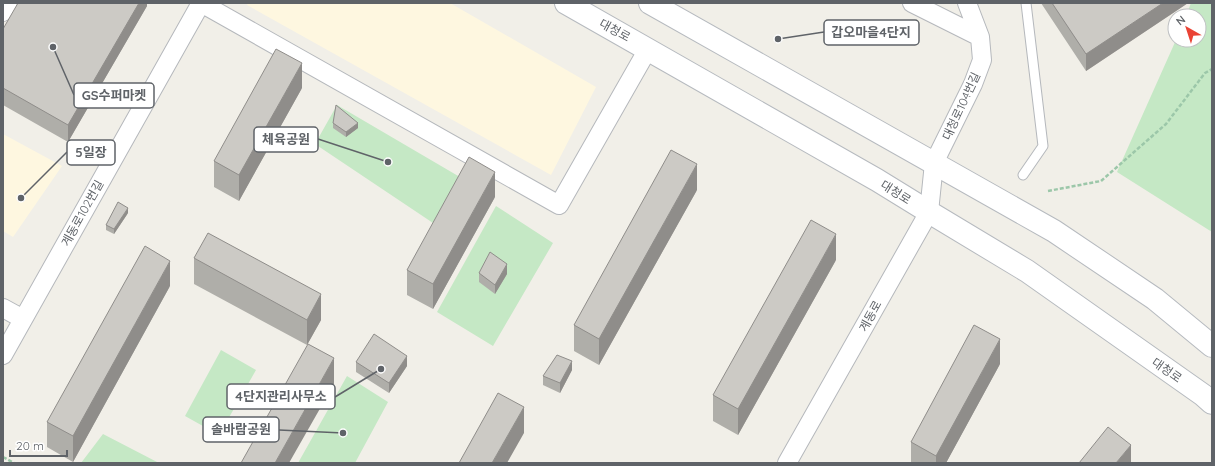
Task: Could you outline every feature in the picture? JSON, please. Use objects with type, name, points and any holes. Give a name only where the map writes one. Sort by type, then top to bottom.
[{"type":"main road","name":"대청로","points":[[566,3],[877,180],[1027,271],[1203,395],[1212,403]]},
{"type":"main road","points":[[650,3],[1054,231],[1155,299],[1212,346]]},
{"type":"street","points":[[3,12],[8,3]]},
{"type":"street","points":[[201,3],[559,205],[648,49]]},
{"type":"street","name":"계동로102번길","points":[[3,355],[201,3]]},
{"type":"street","points":[[912,3],[980,37]]},
{"type":"street","name":"대청로104번길","points":[[934,163],[973,84],[982,60],[980,37],[967,3]]},
{"type":"street","name":"계동로","points":[[787,463],[929,212],[934,163]]},
{"type":"street","points":[[3,308],[23,319]]},
{"type":"lane","points":[[1023,176],[1043,146],[1026,3]]},
{"type":"path","points":[[1048,192],[1101,181],[1166,124],[1205,73],[1212,69]]},
{"type":"path","points":[[3,457],[14,463]]},
{"type":"shaded area","points":[[248,3],[450,3],[596,87],[551,175],[247,5]]},
{"type":"shaded area","points":[[3,134],[62,166],[13,237],[3,231]]},
{"type":"green space","points":[[1191,3],[1212,3],[1212,232],[1117,172],[1172,48],[1207,48],[1207,8],[1189,8]]},
{"type":"green space","points":[[337,105],[465,180],[439,227],[315,144]]},
{"type":"green space","points":[[496,206],[553,243],[493,346],[437,312]]},
{"type":"green space","points":[[221,350],[256,370],[219,435],[185,416]]},
{"type":"green space","points":[[347,376],[388,402],[355,463],[298,463]]},
{"type":"green space","points":[[103,434],[159,463],[81,463]]},
{"type":"building","points":[[18,3],[139,3],[68,125],[3,88],[3,29]]},
{"type":"building","points":[[1052,3],[1163,3],[1086,54]]},
{"type":"building","points":[[276,49],[302,63],[239,175],[214,161]]},
{"type":"building","points":[[336,105],[358,123],[346,132],[333,123]]},
{"type":"building","points":[[671,150],[697,164],[599,339],[574,325]]},
{"type":"building","points":[[469,157],[495,172],[433,284],[407,270]]},
{"type":"building","points":[[118,202],[128,208],[114,229],[106,225]]},
{"type":"building","points":[[811,220],[836,234],[738,409],[713,395]]},
{"type":"building","points":[[208,233],[321,294],[307,320],[194,258]]},
{"type":"building","points":[[145,246],[170,261],[73,436],[47,422]]},
{"type":"building","points":[[490,252],[507,264],[495,285],[479,273]]},
{"type":"building","points":[[974,325],[1000,339],[936,456],[911,442]]},
{"type":"building","points":[[374,334],[407,356],[389,383],[356,362]]},
{"type":"building","points":[[308,344],[334,358],[275,463],[241,463]]},
{"type":"building","points":[[557,355],[572,361],[560,383],[543,376]]},
{"type":"building","points":[[498,393],[524,407],[492,463],[459,463]]},
{"type":"building","points":[[1108,427],[1131,445],[1116,463],[1079,463]]},
{"type":"place","name":"갑오마을4단지","points":[[778,39]]},
{"type":"place","name":"GS수퍼마켓","points":[[53,47]]},
{"type":"place","name":"체육공원","points":[[388,162]]},
{"type":"place","name":"5일장","points":[[21,198]]},
{"type":"place","name":"4단지관리사무소","points":[[381,369]]},
{"type":"place","name":"솔바람공원","points":[[343,433]]}]
